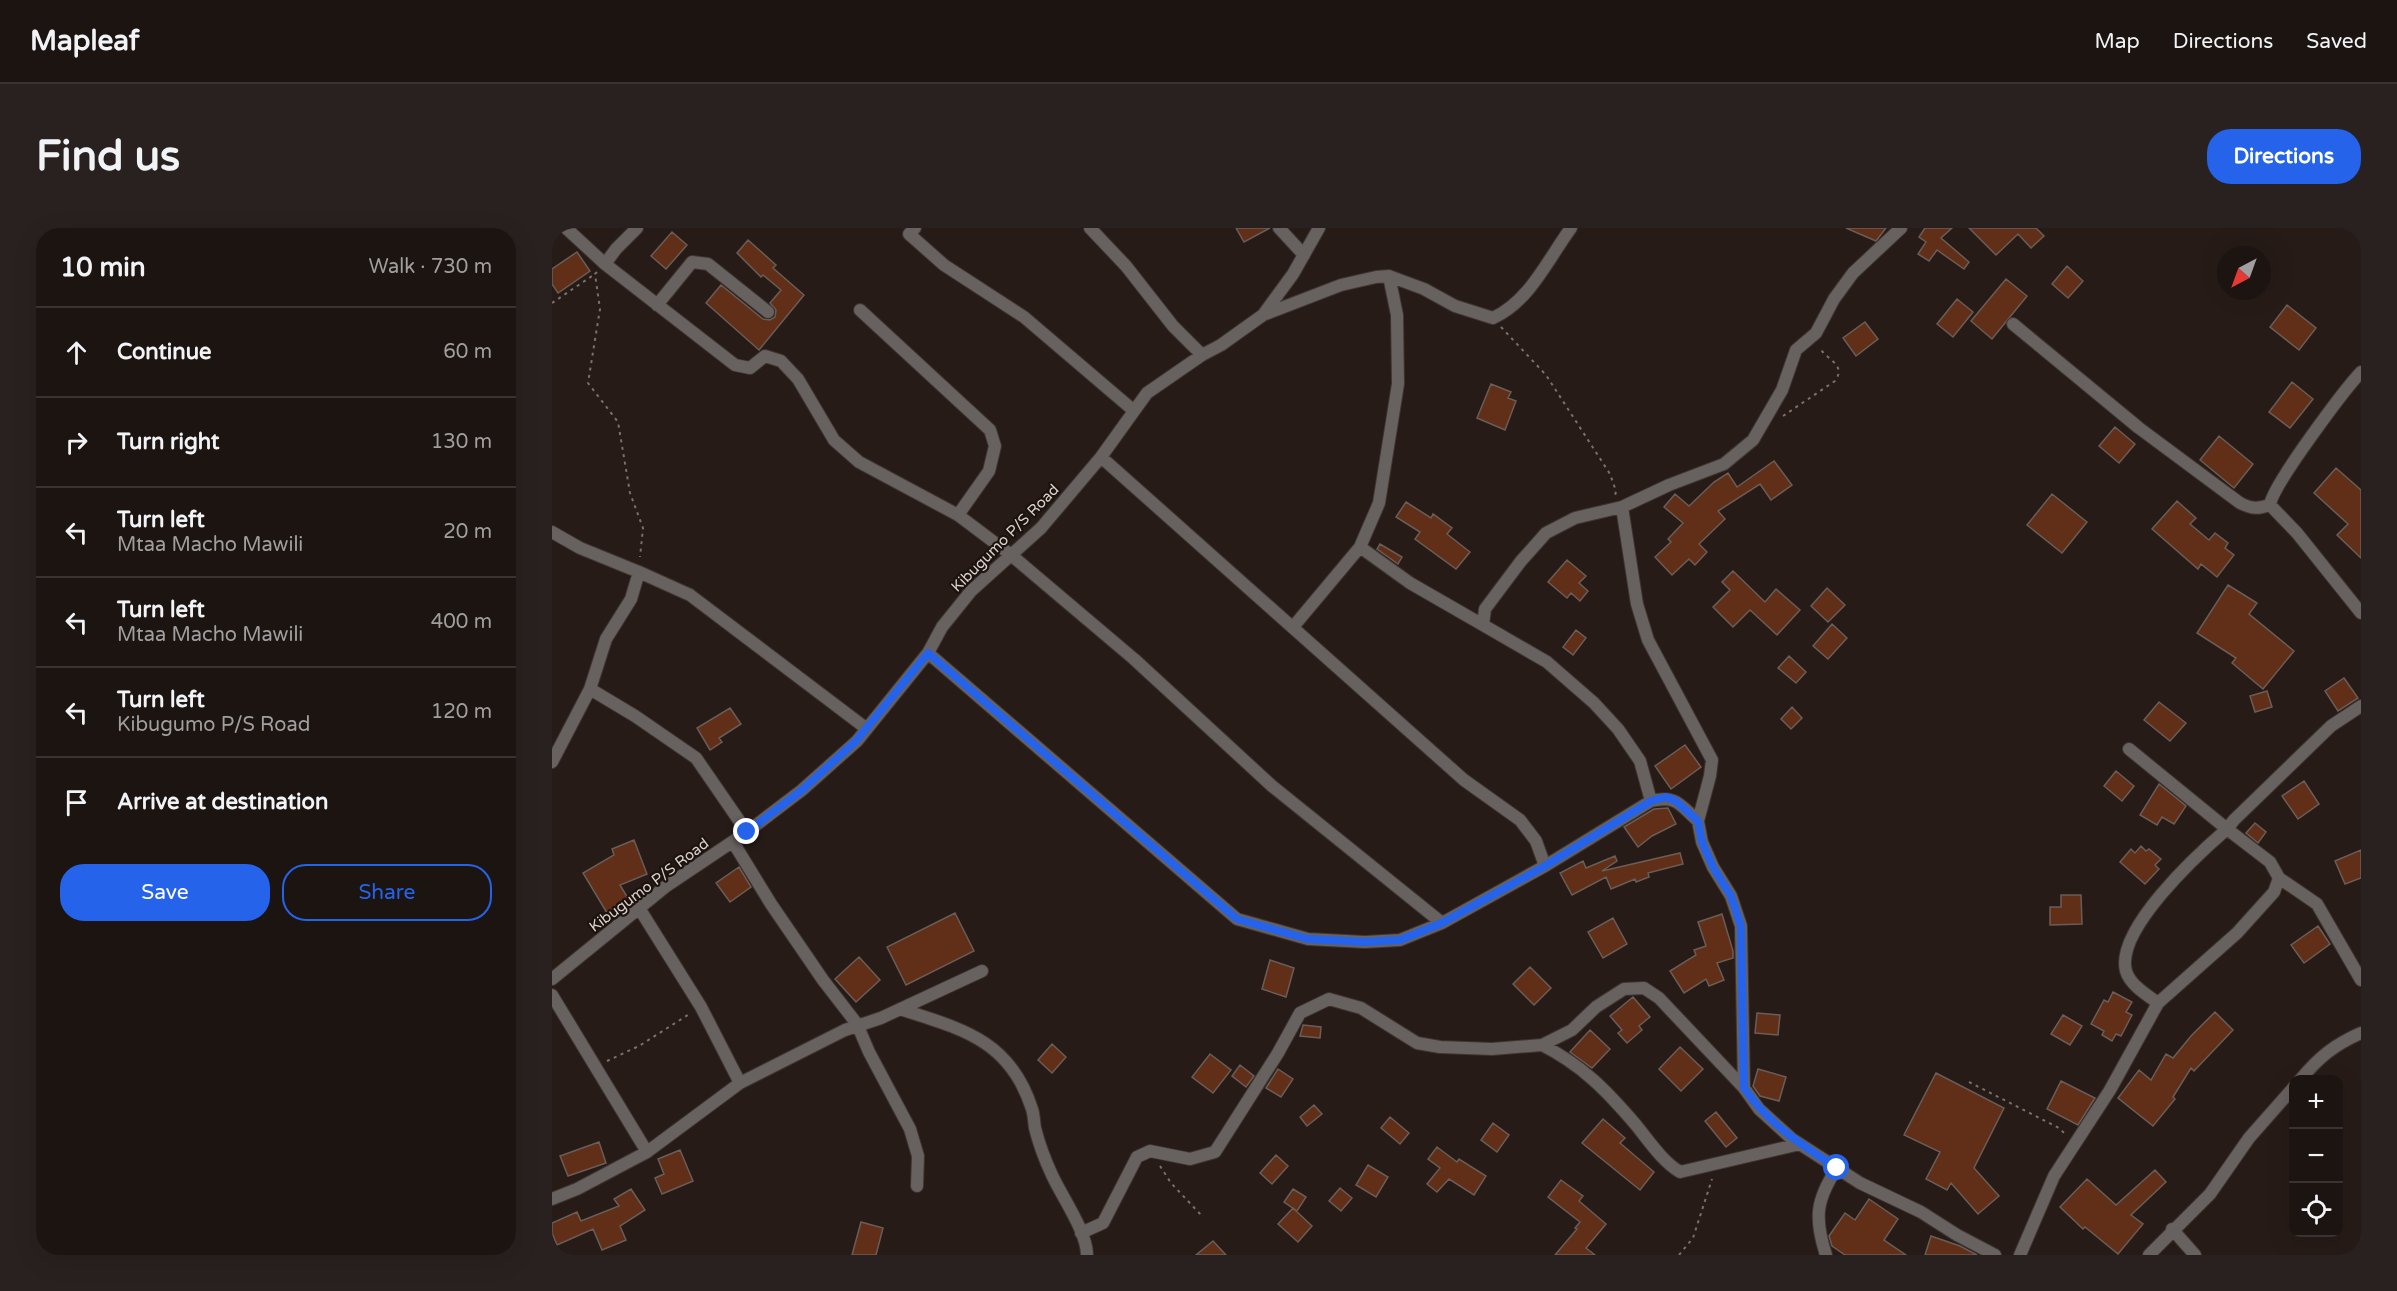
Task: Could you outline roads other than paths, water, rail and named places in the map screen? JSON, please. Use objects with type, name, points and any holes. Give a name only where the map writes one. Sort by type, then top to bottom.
[{"type":"street","points":[[566,228],[605,264],[735,365],[750,368],[765,356],[781,361],[798,379],[834,440],[859,462],[958,515],[1011,555],[1118,646],[1272,786],[1442,923]]},
{"type":"street","points":[[605,264],[637,228]]},
{"type":"street","points":[[1090,228],[1126,266],[1173,326],[1202,355]]},
{"type":"street","points":[[1279,228],[1304,255]]},
{"type":"street","points":[[1263,315],[1293,274],[1318,228]]},
{"type":"street","name":"Kibugumo P/S Road","points":[[552,979],[639,908],[802,790],[867,729],[928,653],[942,627],[971,591],[1041,528],[1101,457],[1147,393],[1263,315],[1341,285],[1376,277],[1389,276],[1424,289],[1455,306],[1493,318],[1507,311],[1536,280],[1571,228]]},
{"type":"street","points":[[1483,625],[1485,609],[1521,561],[1546,533],[1575,518],[1617,507],[1724,464],[1753,440],[1782,390],[1797,350],[1816,333],[1834,299],[1854,273],[1901,228]]},
{"type":"street","points":[[908,230],[944,265],[1024,317],[1133,410]]},
{"type":"street","points":[[657,304],[692,262],[708,264],[768,312]]},
{"type":"street","points":[[1293,627],[1360,547],[1379,503],[1398,384],[1397,315],[1389,276]]},
{"type":"street","points":[[860,310],[990,430],[995,446],[989,471],[958,515]]},
{"type":"street","points":[[2013,324],[2139,428],[2240,503],[2259,509],[2270,505]]},
{"type":"street","points":[[2270,505],[2271,498],[2283,476],[2361,372]]},
{"type":"street","points":[[1101,457],[1464,780],[1520,820],[1536,841],[1545,866]]},
{"type":"street","points":[[2270,505],[2296,533],[2361,613]]},
{"type":"street","points":[[1617,507],[1637,604],[1647,640],[1712,760],[1698,821],[1702,842],[1713,867],[1731,896],[1741,926],[1744,1088]]},
{"type":"street","points":[[552,532],[579,548],[690,595],[867,729]]},
{"type":"street","points":[[1360,547],[1410,582],[1547,662],[1594,703],[1618,729],[1640,761],[1651,801]]},
{"type":"street","points":[[553,756],[590,689],[606,639],[631,599],[639,572]]},
{"type":"street","points":[[928,653],[1237,919],[1308,939],[1365,942],[1400,940],[1442,923],[1545,866],[1651,801],[1666,797],[1676,801],[1698,821]]},
{"type":"street","points":[[590,689],[635,716],[696,758],[747,832]]},
{"type":"street","points":[[2158,1003],[2135,985],[2126,974],[2124,958],[2131,937],[2181,870],[2331,726],[2361,706]]},
{"type":"street","points":[[2129,749],[2271,862],[2279,878],[2317,904],[2361,980]]},
{"type":"street","points":[[733,842],[771,904],[823,980],[857,1024],[869,1052],[910,1129],[918,1156],[917,1185]]},
{"type":"street","points":[[2020,1255],[2054,1176],[2110,1090],[2158,1003],[2238,933],[2274,892],[2279,878]]},
{"type":"street","points":[[639,908],[701,1007],[740,1083]]},
{"type":"street","points":[[552,1199],[577,1189],[647,1152],[740,1083],[857,1024],[900,1010],[982,971]]},
{"type":"street","points":[[1080,1233],[1103,1223],[1137,1158],[1150,1151],[1190,1159],[1215,1152],[1278,1053],[1300,1013],[1329,999],[1361,1008],[1417,1043],[1440,1047],[1492,1049],[1542,1045],[1572,1030],[1596,1007],[1624,989],[1644,988],[1659,998],[1744,1088],[1759,1109],[1800,1144],[1877,1192],[1921,1212],[1995,1255]]},
{"type":"street","points":[[552,995],[647,1152]]},
{"type":"street","points":[[900,1010],[956,1027],[977,1037],[1002,1056],[1013,1070],[1033,1111],[1040,1148],[1080,1233],[1087,1255]]},
{"type":"street","points":[[2304,1075],[2318,1058],[2343,1041],[2361,1033]]},
{"type":"street","points":[[1542,1045],[1565,1057],[1602,1085],[1673,1168],[1680,1172],[1800,1144]]},
{"type":"street","points":[[2149,1255],[2172,1229],[2210,1194],[2248,1138],[2289,1093]]},
{"type":"street","points":[[1826,1255],[1817,1220],[1824,1188],[1837,1168]]},
{"type":"street","points":[[2172,1229],[2195,1255]]}]
